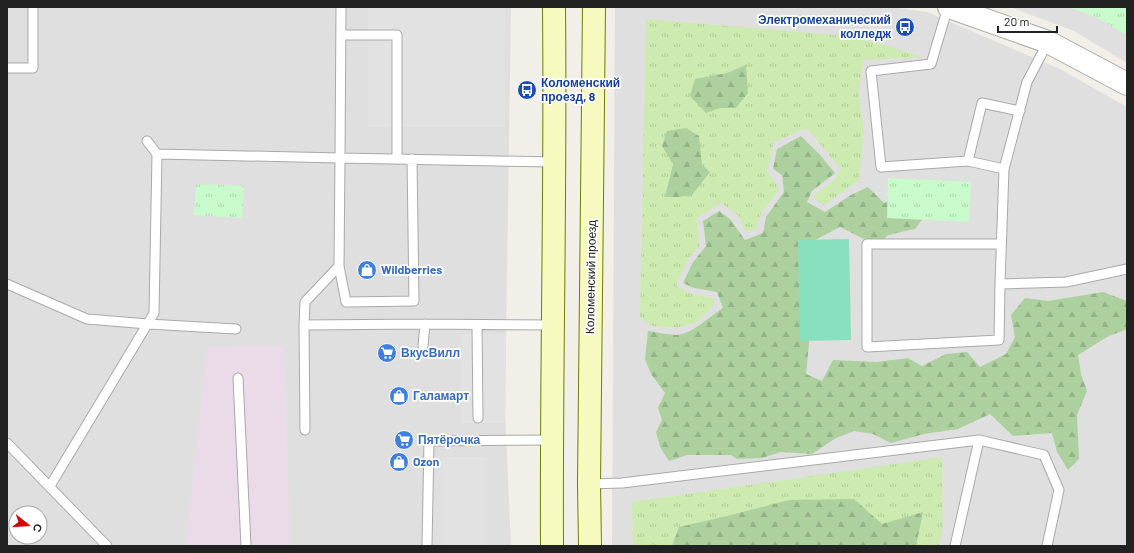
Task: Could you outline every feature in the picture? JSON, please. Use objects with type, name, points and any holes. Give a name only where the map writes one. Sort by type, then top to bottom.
[{"type":"main road","points":[[552,546],[555,162],[554,7]]},
{"type":"main road","name":"Коломенский проезд","points":[[590,546],[588,484],[594,7]]},
{"type":"street","points":[[949,7],[1048,42],[1127,84]]},
{"type":"lane","points":[[7,68],[33,68],[33,7]]},
{"type":"lane","points":[[341,7],[339,266],[346,302],[414,301],[412,159]]},
{"type":"lane","points":[[949,7],[931,64],[871,71],[881,167],[968,160],[1004,169]]},
{"type":"lane","points":[[341,35],[397,35],[397,159]]},
{"type":"lane","points":[[1001,244],[867,244],[867,347],[999,340],[1004,169],[1027,82],[1048,42]]},
{"type":"lane","points":[[968,160],[982,103],[1020,111]]},
{"type":"lane","points":[[50,486],[154,313],[157,154],[147,141]]},
{"type":"lane","points":[[157,154],[555,162]]},
{"type":"lane","points":[[305,430],[305,302],[339,266]]},
{"type":"lane","points":[[1000,284],[1066,282],[1127,269]]},
{"type":"lane","points":[[7,284],[87,319],[236,329]]},
{"type":"lane","points":[[423,346],[425,324]]},
{"type":"lane","points":[[304,325],[554,325]]},
{"type":"lane","points":[[477,325],[478,418]]},
{"type":"lane","points":[[238,378],[246,546]]},
{"type":"lane","points":[[427,546],[429,441],[552,440]]},
{"type":"lane","points":[[955,546],[979,440]]},
{"type":"lane","points":[[588,484],[622,482],[979,440],[1044,455],[1059,490],[1047,546]]},
{"type":"lane","points":[[7,443],[107,546]]},
{"type":"shaded area","points":[[7,7],[511,7],[505,410],[511,546],[7,546]]},
{"type":"shaded area","points":[[368,7],[505,7],[505,127],[368,127]]},
{"type":"shaded area","points":[[615,7],[891,7],[927,12],[1060,69],[1127,107],[1127,546],[612,546]]},
{"type":"shaded area","points":[[1010,7],[1127,7],[1127,63],[1074,31]]},
{"type":"shaded area","points":[[462,334],[506,334],[505,423],[461,423]]},
{"type":"shaded area","points":[[284,346],[290,546],[186,546],[208,347]]},
{"type":"shaded area","points":[[442,457],[486,457],[486,546],[443,545]]},
{"type":"green space","points":[[1068,7],[1127,7],[1127,35],[1096,17]]},
{"type":"green space","points":[[646,19],[847,36],[881,44],[922,57],[864,60],[858,94],[864,131],[859,180],[824,205],[812,197],[835,179],[841,169],[807,128],[774,142],[767,172],[776,182],[778,192],[762,211],[756,229],[745,231],[739,216],[721,203],[697,218],[699,247],[688,259],[676,286],[692,294],[714,298],[713,307],[695,323],[676,328],[652,326],[640,317]]},
{"type":"green space","points":[[746,65],[748,93],[736,108],[720,108],[706,113],[690,96],[695,79],[727,73]]},
{"type":"green space","points":[[686,128],[699,136],[702,165],[710,172],[692,195],[665,197],[673,164],[662,146],[667,131]]},
{"type":"green space","points":[[801,136],[835,173],[812,191],[807,202],[825,212],[851,195],[868,187],[884,203],[906,193],[934,204],[915,229],[888,235],[878,246],[840,227],[815,240],[810,334],[806,374],[822,381],[833,360],[877,362],[908,358],[922,366],[946,354],[967,352],[980,367],[1006,354],[1015,337],[1011,315],[1025,298],[1048,301],[1103,292],[1127,301],[1127,329],[1107,337],[1078,355],[1081,374],[1087,391],[1077,415],[1079,459],[1068,470],[1057,452],[1052,433],[1013,436],[990,414],[958,429],[924,434],[891,443],[873,434],[854,431],[836,438],[812,454],[781,452],[762,458],[737,459],[731,455],[687,455],[669,461],[660,447],[656,432],[662,420],[658,408],[665,393],[651,374],[645,359],[648,331],[674,335],[683,334],[695,328],[723,308],[717,292],[694,288],[683,283],[693,262],[706,246],[703,221],[719,211],[730,219],[745,240],[763,233],[766,217],[784,192],[782,175],[773,169],[777,149]]},
{"type":"green space","points":[[888,178],[971,182],[969,222],[887,218]]},
{"type":"green space","points":[[196,184],[244,186],[242,218],[194,215]]},
{"type":"green space","points":[[849,239],[851,340],[800,341],[798,240]]},
{"type":"green space","points":[[942,457],[943,528],[939,546],[633,546],[632,502]]},
{"type":"green space","points":[[854,499],[882,524],[923,512],[916,546],[672,546],[679,527],[789,500]]},
{"type":"place","name":"Электромеханический колледж","points":[[905,27]]},
{"type":"place","name":"Коломенский проезд, 8","points":[[527,90]]},
{"type":"place","name":"Wildberries","points":[[367,270]]},
{"type":"place","name":"ВкусВилл","points":[[387,353]]},
{"type":"place","name":"Галамарт","points":[[399,396]]},
{"type":"place","name":"Пятёрочка","points":[[404,440]]},
{"type":"place","name":"Ozon","points":[[399,462]]}]
